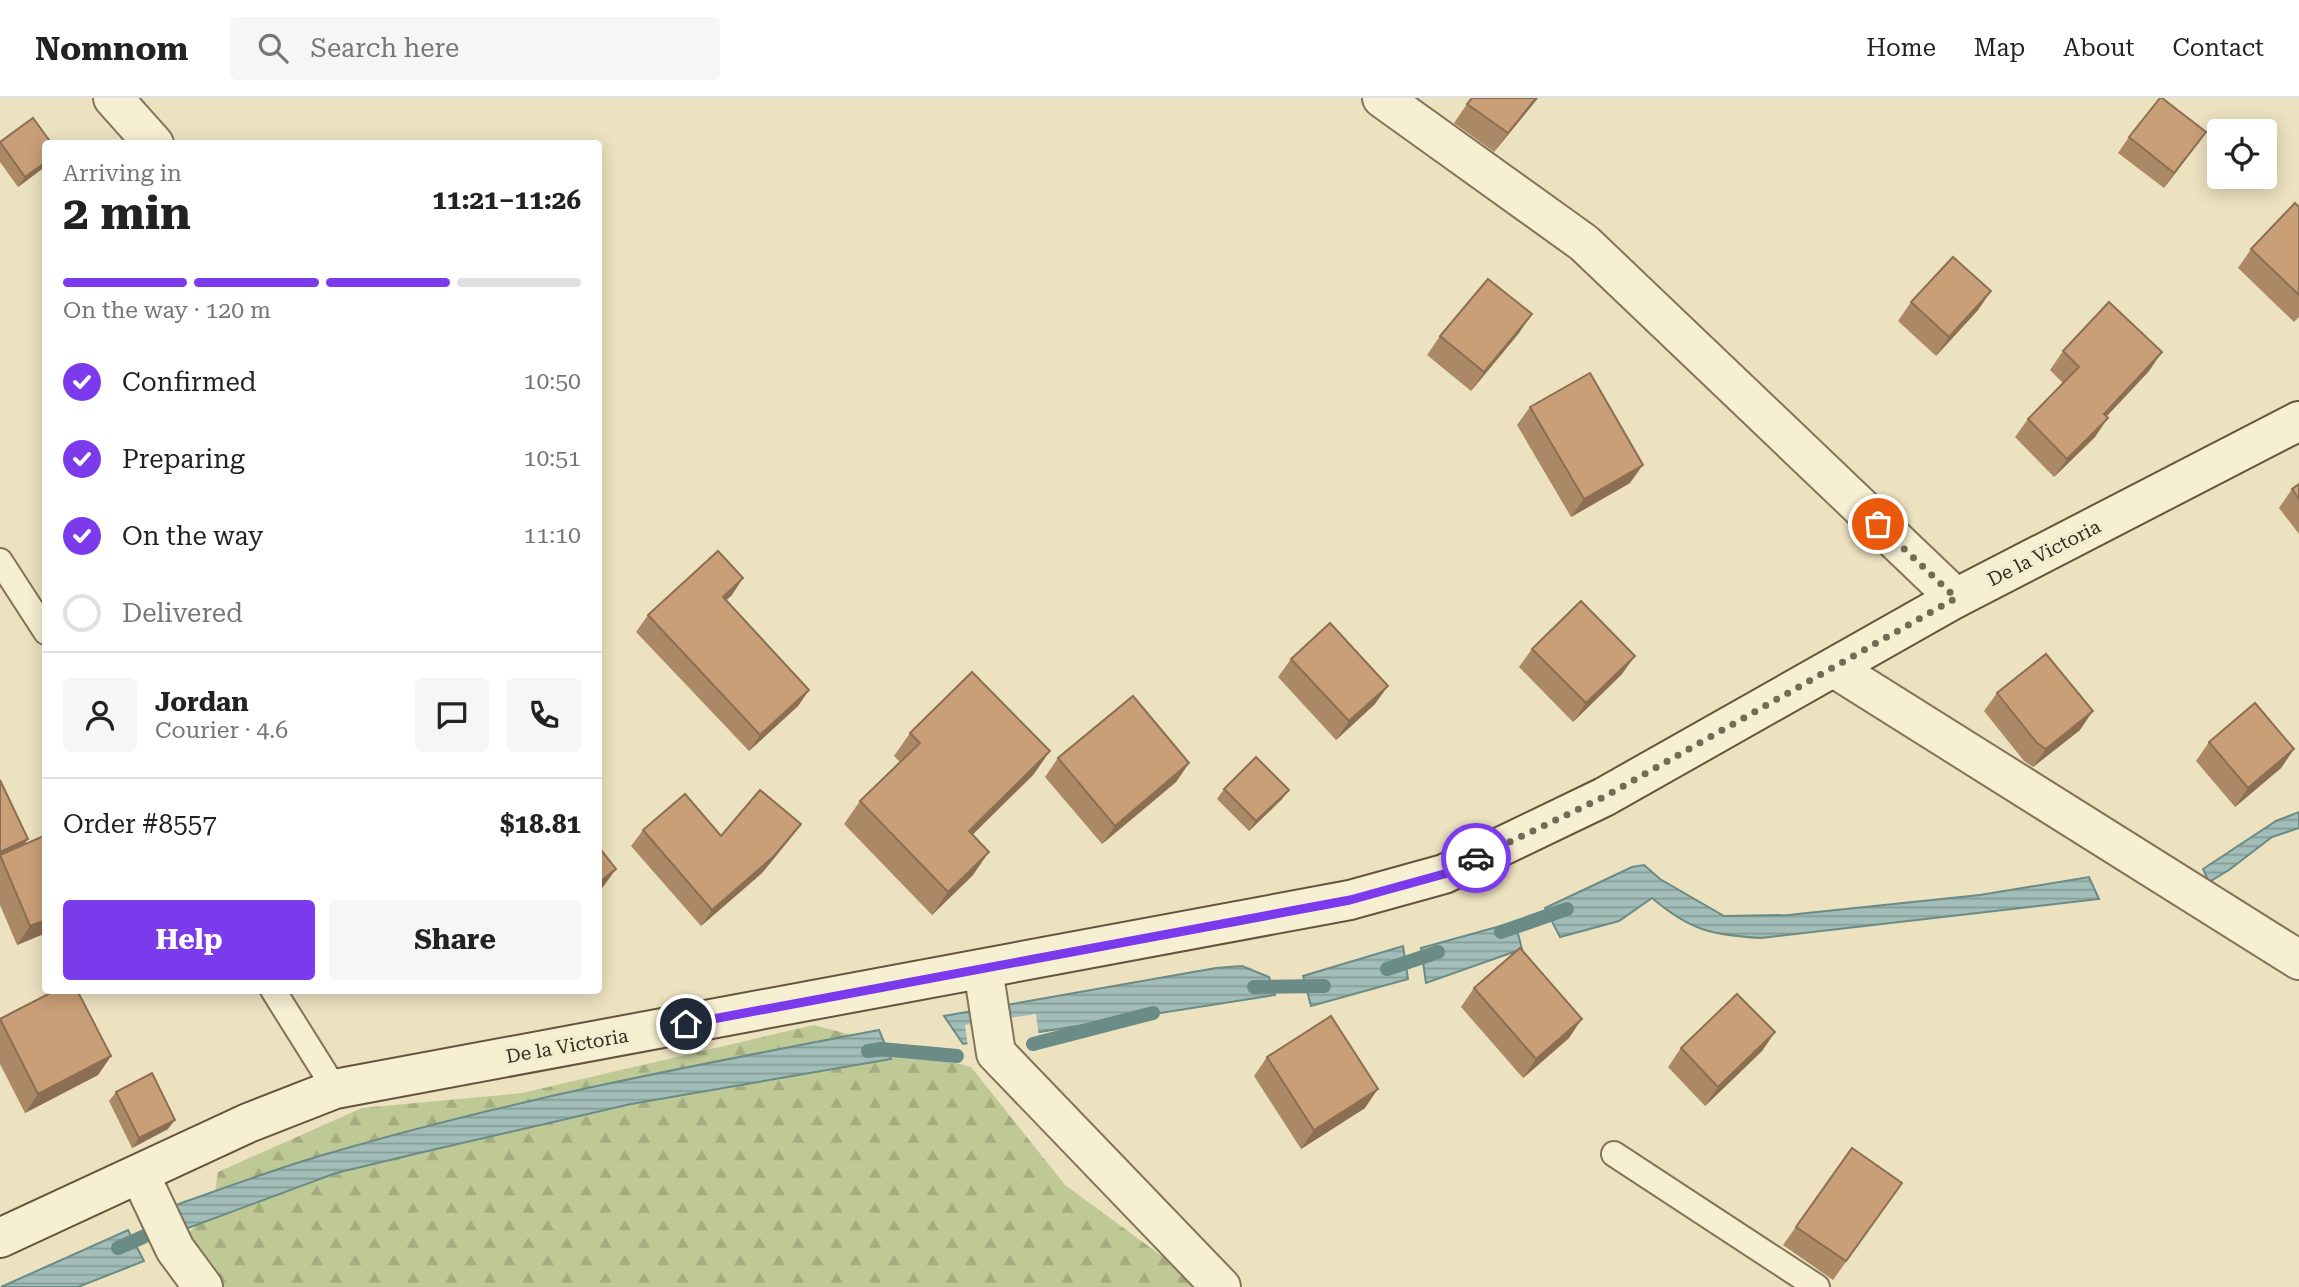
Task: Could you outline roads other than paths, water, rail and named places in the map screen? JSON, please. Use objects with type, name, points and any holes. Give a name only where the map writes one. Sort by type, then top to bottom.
[{"type":"main road","points":[[113,98],[151,140]]},
{"type":"main road","points":[[1382,98],[1584,243],[1956,598]]},
{"type":"main road","name":"De la Victoria","points":[[0,1238],[248,1123],[335,1089],[1350,900],[1444,874],[1604,797],[1956,598],[2299,421]]},
{"type":"main road","points":[[1834,668],[2299,960]]},
{"type":"main road","points":[[983,969],[996,1053],[1221,1287]]},
{"type":"main road","points":[[140,1175],[175,1249],[203,1287]]},
{"type":"lane","points":[[0,561],[42,626]]},
{"type":"lane","points":[[276,994],[335,1089]]},
{"type":"lane","points":[[1614,1154],[1817,1287]]},
{"type":"water","points":[[2299,812],[2299,828],[2272,837],[2209,882],[2203,869],[2276,821]]},
{"type":"water","points":[[1644,865],[1660,879],[1724,916],[1788,915],[1980,895],[2089,877],[2099,899],[1761,938],[1715,933],[1703,929],[1679,918],[1652,898],[1619,921],[1560,937],[1545,908],[1632,867]]},
{"type":"water","points":[[1515,922],[1522,949],[1426,983],[1421,948]]},
{"type":"water","points":[[1403,946],[1408,979],[1311,1006],[1303,976]]},
{"type":"water","points":[[1242,966],[1269,977],[1275,995],[963,1044],[944,1016],[1216,968]]},
{"type":"water","points":[[879,1030],[891,1059],[631,1104],[336,1173],[180,1231],[170,1207],[310,1159],[466,1116],[672,1070]]},
{"type":"water","points":[[128,1230],[144,1261],[78,1287],[1,1287]]},
{"type":"waterway","points":[[1501,932],[1567,909]]},
{"type":"waterway","points":[[1387,969],[1438,952]]},
{"type":"waterway","points":[[1254,987],[1324,986]]},
{"type":"waterway","points":[[1033,1044],[1153,1013]]},
{"type":"waterway","points":[[868,1051],[881,1049],[957,1056]]},
{"type":"waterway","points":[[118,1248],[145,1236]]}]
